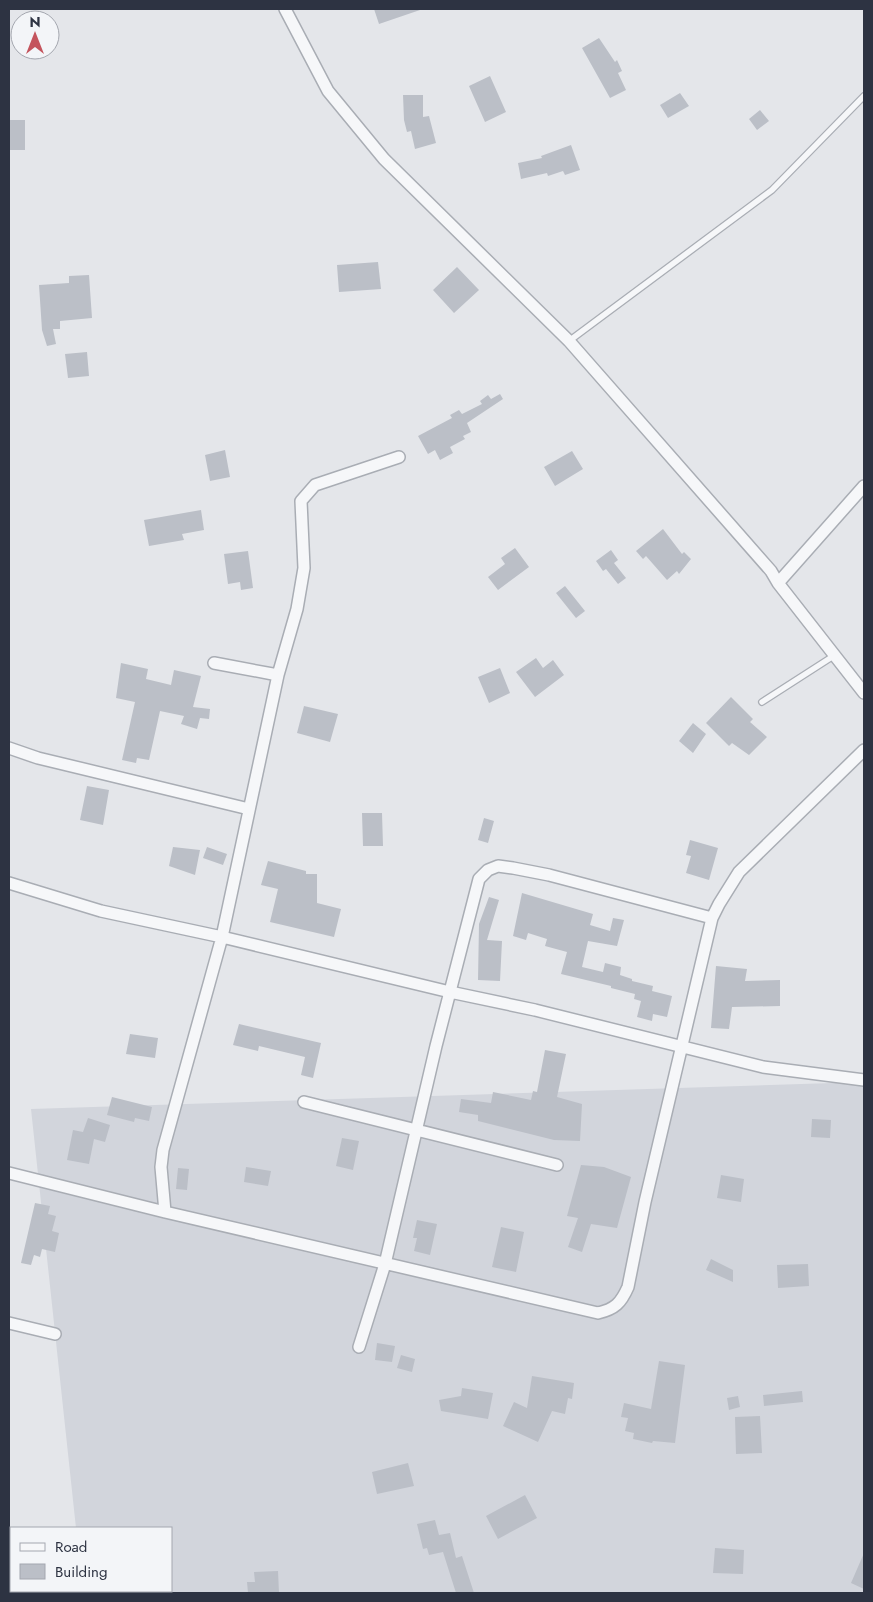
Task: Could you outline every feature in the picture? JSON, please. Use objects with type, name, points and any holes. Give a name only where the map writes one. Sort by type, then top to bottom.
[{"type":"street","points":[[286,9],[328,91],[356,127],[384,159],[569,341],[771,571],[778,583],[864,693]]},
{"type":"street","points":[[166,1212],[161,1167],[163,1150],[222,937],[278,675],[297,609],[304,568],[301,501],[315,486],[399,457]]},
{"type":"street","points":[[778,583],[864,486]]},
{"type":"street","points":[[214,662],[278,675]]},
{"type":"street","points":[[9,748],[38,758],[249,809]]},
{"type":"street","points":[[9,1173],[385,1264],[598,1312],[612,1309],[622,1302],[628,1287],[681,1048],[712,918],[718,904],[739,872],[864,750]]},
{"type":"street","points":[[358,1347],[385,1264],[479,879],[488,870],[498,866],[549,874],[712,918]]},
{"type":"street","points":[[9,883],[101,911],[222,937],[450,992],[535,1010],[763,1067],[864,1080]]},
{"type":"street","points":[[304,1102],[558,1166]]},
{"type":"street","points":[[9,1322],[55,1334]]},
{"type":"lane","points":[[569,341],[772,190],[864,96]]},
{"type":"lane","points":[[762,702],[835,655]]},
{"type":"shaded area","points":[[864,1082],[864,1593],[83,1593],[172,1592],[172,1527],[76,1527],[31,1109]]},
{"type":"building","points":[[374,9],[419,9],[420,10],[379,24]]},
{"type":"building","points":[[599,38],[615,62],[617,60],[622,71],[618,73],[626,90],[610,98],[582,48]]},
{"type":"building","points":[[490,76],[506,112],[485,122],[469,86]]},
{"type":"building","points":[[680,93],[689,106],[668,118],[660,105]]},
{"type":"building","points":[[403,95],[423,95],[423,117],[429,116],[436,143],[415,149],[411,131],[407,132],[404,120]]},
{"type":"building","points":[[760,110],[769,121],[757,130],[749,119]]},
{"type":"building","points":[[9,120],[25,120],[25,150],[9,150]]},
{"type":"building","points":[[571,145],[580,170],[565,175],[563,171],[548,176],[547,173],[521,179],[518,163],[542,158],[541,156]]},
{"type":"building","points":[[378,262],[381,289],[339,292],[337,265]]},
{"type":"building","points":[[457,267],[479,290],[454,313],[433,290]]},
{"type":"building","points":[[89,275],[92,318],[60,321],[60,329],[53,329],[56,344],[47,346],[42,330],[39,285],[69,283],[69,276]]},
{"type":"building","points":[[87,352],[89,376],[68,378],[65,354]]},
{"type":"building","points":[[500,394],[503,399],[467,423],[471,432],[463,436],[465,439],[450,447],[453,453],[440,460],[435,450],[428,454],[418,436],[452,418],[450,415],[459,410],[462,414],[482,404],[480,401],[488,395],[491,399]]},
{"type":"building","points":[[225,450],[230,477],[210,481],[205,455]]},
{"type":"building","points":[[572,451],[583,469],[555,486],[544,467]]},
{"type":"building","points":[[201,510],[204,530],[182,534],[184,540],[149,546],[144,520]]},
{"type":"building","points":[[663,529],[682,554],[684,552],[691,559],[679,574],[677,571],[667,580],[646,556],[643,559],[636,551]]},
{"type":"building","points":[[515,548],[529,567],[498,590],[488,577],[505,564],[501,558]]},
{"type":"building","points":[[611,550],[618,560],[614,563],[626,578],[618,584],[606,569],[603,571],[596,561]]},
{"type":"building","points":[[248,551],[253,588],[241,590],[240,582],[228,584],[224,554]]},
{"type":"building","points":[[565,586],[585,611],[576,618],[556,593]]},
{"type":"building","points":[[536,658],[543,668],[553,660],[564,675],[535,697],[516,672]]},
{"type":"building","points":[[121,663],[148,669],[146,679],[171,685],[174,670],[201,676],[193,707],[210,709],[209,719],[200,718],[197,729],[181,724],[184,716],[160,711],[149,760],[137,758],[136,763],[122,760],[135,702],[116,698]]},
{"type":"building","points":[[500,668],[510,693],[489,703],[478,677]]},
{"type":"building","points":[[731,697],[753,719],[750,722],[767,737],[749,755],[732,743],[729,746],[706,723]]},
{"type":"building","points":[[304,706],[338,714],[330,742],[297,733]]},
{"type":"building","points":[[693,723],[706,734],[693,753],[679,741]]},
{"type":"building","points":[[87,786],[109,790],[103,825],[80,820]]},
{"type":"building","points":[[362,813],[382,813],[383,846],[363,846]]},
{"type":"building","points":[[484,818],[494,821],[488,843],[478,840]]},
{"type":"building","points":[[690,840],[718,848],[709,880],[686,873],[691,856],[686,855]]},
{"type":"building","points":[[173,847],[200,850],[195,875],[169,866]]},
{"type":"building","points":[[207,847],[227,854],[223,865],[203,858]]},
{"type":"building","points":[[268,861],[306,871],[306,874],[317,874],[317,903],[341,909],[334,937],[270,922],[278,889],[261,885]]},
{"type":"building","points":[[522,893],[593,914],[590,925],[610,931],[613,918],[624,920],[617,946],[588,941],[582,967],[603,972],[605,963],[621,967],[620,975],[632,979],[632,981],[653,986],[652,991],[672,996],[667,1017],[653,1014],[652,1021],[637,1017],[641,1001],[634,999],[635,994],[561,974],[567,952],[545,946],[547,939],[528,933],[526,940],[513,936]]},
{"type":"building","points":[[489,897],[499,900],[487,940],[502,941],[500,981],[478,980],[479,924]]},
{"type":"building","points":[[716,966],[747,969],[745,981],[780,980],[780,1006],[732,1007],[729,1029],[711,1028]]},
{"type":"building","points":[[239,1024],[321,1043],[313,1078],[301,1075],[305,1057],[259,1046],[258,1051],[233,1045]]},
{"type":"building","points":[[130,1034],[158,1038],[155,1058],[126,1054]]},
{"type":"building","points":[[545,1050],[566,1054],[557,1097],[582,1104],[580,1141],[554,1140],[478,1121],[478,1115],[459,1112],[461,1099],[491,1103],[493,1092],[531,1100],[533,1091],[537,1092]]},
{"type":"building","points":[[112,1097],[152,1107],[149,1121],[135,1118],[134,1122],[107,1115]]},
{"type":"building","points":[[88,1118],[110,1125],[105,1142],[94,1139],[89,1164],[67,1160],[73,1130],[83,1132]]},
{"type":"building","points":[[812,1119],[831,1120],[830,1138],[811,1137]]},
{"type":"building","points":[[342,1138],[359,1141],[353,1170],[336,1166]]},
{"type":"building","points":[[581,1165],[604,1167],[631,1177],[617,1228],[591,1224],[582,1252],[568,1247],[578,1218],[567,1216]]},
{"type":"building","points":[[246,1167],[271,1171],[268,1186],[244,1182]]},
{"type":"building","points":[[178,1168],[189,1169],[187,1190],[176,1189]]},
{"type":"building","points":[[721,1175],[744,1179],[741,1202],[717,1198]]},
{"type":"building","points":[[35,1203],[50,1206],[48,1214],[56,1216],[52,1231],[59,1233],[55,1252],[42,1249],[40,1257],[34,1255],[31,1265],[21,1263]]},
{"type":"building","points":[[417,1220],[437,1224],[430,1255],[414,1251],[417,1238],[413,1238]]},
{"type":"building","points":[[501,1227],[524,1232],[516,1272],[492,1267]]},
{"type":"building","points":[[711,1259],[733,1270],[733,1282],[706,1270]]},
{"type":"building","points":[[808,1264],[809,1286],[778,1288],[777,1265]]},
{"type":"building","points":[[377,1343],[395,1346],[392,1362],[375,1360]]},
{"type":"building","points":[[401,1355],[415,1359],[412,1372],[397,1368]]},
{"type":"building","points":[[659,1361],[685,1365],[675,1443],[653,1441],[652,1443],[633,1439],[634,1433],[625,1431],[628,1418],[621,1417],[624,1403],[651,1409]]},
{"type":"building","points":[[532,1376],[574,1383],[572,1399],[568,1398],[565,1414],[552,1411],[538,1442],[503,1426],[514,1402],[527,1408]]},
{"type":"building","points":[[462,1388],[493,1393],[488,1419],[441,1411],[439,1400],[461,1396]]},
{"type":"building","points":[[802,1391],[803,1402],[764,1406],[763,1395]]},
{"type":"building","points":[[738,1396],[740,1407],[729,1410],[727,1398]]},
{"type":"building","points":[[760,1416],[762,1453],[736,1454],[735,1417]]},
{"type":"building","points":[[408,1463],[414,1486],[377,1494],[372,1472]]},
{"type":"building","points":[[525,1495],[537,1518],[498,1539],[486,1516]]},
{"type":"building","points":[[435,1520],[439,1535],[450,1533],[456,1558],[462,1556],[474,1593],[456,1593],[443,1552],[429,1555],[427,1548],[423,1549],[417,1524]]},
{"type":"building","points":[[715,1548],[744,1550],[743,1574],[713,1573]]},
{"type":"building","points":[[864,1553],[864,1589],[851,1583]]},
{"type":"building","points":[[278,1571],[279,1593],[248,1593],[247,1582],[255,1582],[254,1572]]}]
